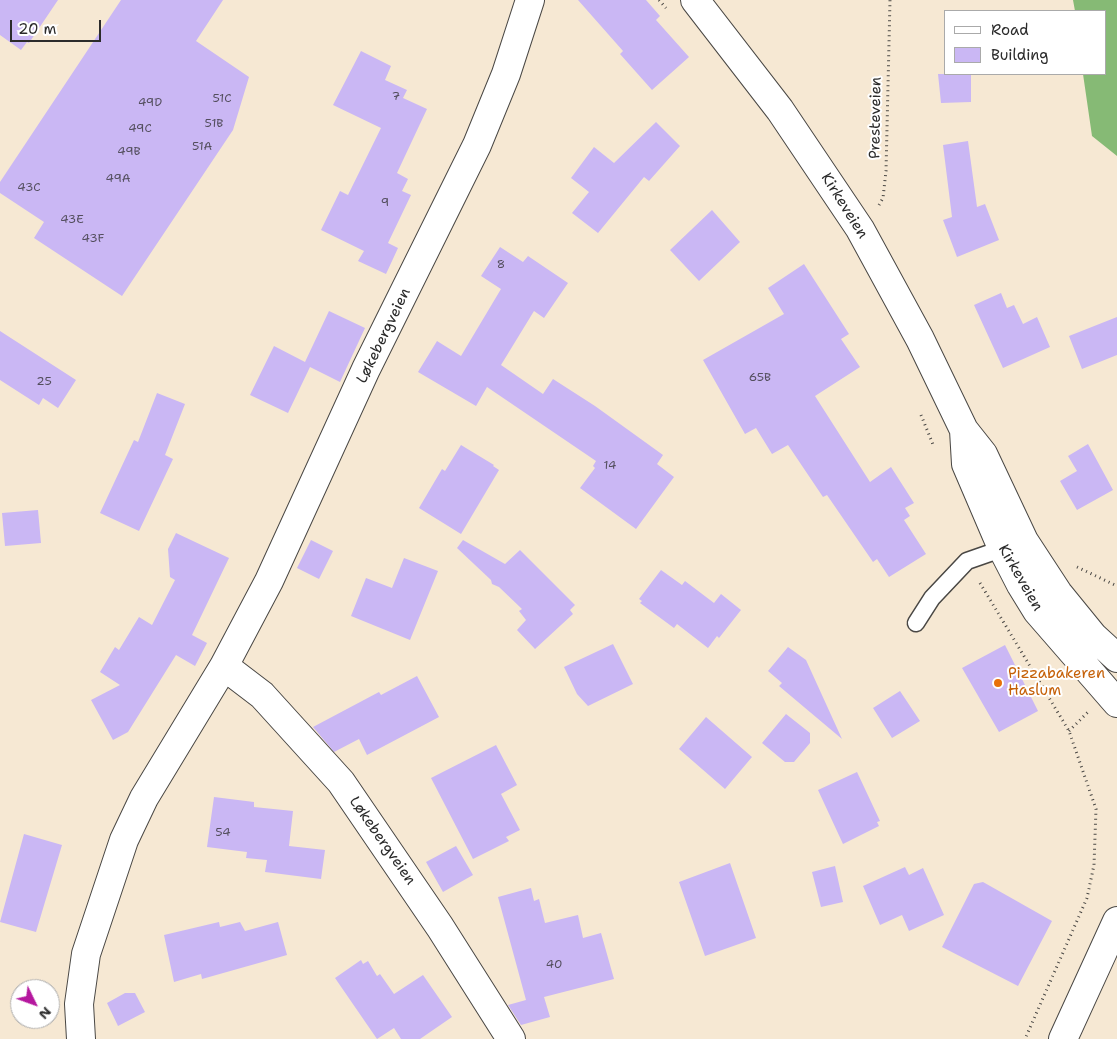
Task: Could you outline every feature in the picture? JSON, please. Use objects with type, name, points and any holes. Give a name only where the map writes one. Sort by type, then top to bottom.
[{"type":"street","name":"Løkebergveien","points":[[81,1039],[80,1004],[86,954],[124,840],[144,798],[224,666],[269,581],[366,369],[477,145],[506,74],[530,0]]},
{"type":"street","name":"Kirkeveien","points":[[695,0],[780,110],[860,229],[920,339],[964,430],[983,454],[1013,545],[1020,585],[1037,611],[1117,703]]},
{"type":"street","name":"Kirkeveien","points":[[1013,545],[1058,593],[1093,636],[1117,658]]},
{"type":"street","name":"Løkebergveien","points":[[224,666],[262,695],[341,782],[440,927],[511,1039]]},
{"type":"street","points":[[1063,1039],[1116,918]]},
{"type":"lane","points":[[916,623],[932,598],[967,560],[1013,545]]},
{"type":"path","points":[[659,0],[671,14]]},
{"type":"path","name":"Presteveien","points":[[860,229],[873,214],[883,198],[886,171],[890,0]]},
{"type":"path","points":[[920,412],[935,449]]},
{"type":"path","points":[[967,560],[1069,731],[1096,809],[1094,865],[1087,898],[1026,1039]]},
{"type":"path","points":[[1074,565],[1117,586]]},
{"type":"path","points":[[1069,731],[1091,709]]},
{"type":"green space","points":[[1073,0],[1117,0],[1117,156],[1092,136],[1083,75],[1107,75],[1107,10],[1075,10]]},
{"type":"building","points":[[0,0],[58,0],[29,43],[27,42],[21,50],[0,35]]},
{"type":"building","points":[[121,0],[223,0],[196,41],[249,77],[233,130],[122,296],[34,238],[44,222],[0,193],[0,182]]},
{"type":"building","points":[[578,0],[646,0],[660,16],[656,20],[689,57],[652,90],[620,54],[623,51]]},
{"type":"building","points":[[361,51],[391,66],[385,80],[407,90],[403,98],[427,109],[397,173],[408,179],[402,191],[411,195],[388,243],[398,248],[386,274],[358,261],[364,251],[321,230],[340,191],[348,195],[381,128],[333,105]]},
{"type":"building","points":[[938,74],[971,75],[971,102],[941,103]]},
{"type":"building","points":[[656,122],[680,146],[649,181],[644,177],[598,233],[572,213],[589,192],[571,178],[594,147],[614,163]]},
{"type":"building","points":[[968,141],[977,207],[985,204],[999,240],[957,257],[943,220],[952,217],[943,145]]},
{"type":"building","points":[[712,210],[740,242],[699,281],[670,250]]},
{"type":"building","points":[[500,247],[523,262],[528,256],[568,283],[544,318],[534,311],[501,365],[543,394],[553,379],[595,406],[663,455],[657,464],[674,477],[636,529],[580,488],[595,468],[593,466],[596,461],[487,387],[476,406],[418,372],[437,341],[461,356],[501,289],[481,276]]},
{"type":"building","points":[[804,264],[849,334],[841,339],[860,367],[815,396],[870,482],[891,467],[914,503],[905,508],[910,516],[904,520],[926,554],[889,577],[877,559],[873,562],[827,495],[823,497],[788,445],[772,454],[756,428],[745,434],[703,360],[784,314],[768,288]]},
{"type":"building","points":[[1001,293],[1007,308],[1014,305],[1023,324],[1037,317],[1050,347],[1003,368],[974,305]]},
{"type":"building","points":[[329,311],[365,328],[340,382],[310,367],[288,413],[250,395],[274,346],[305,362]]},
{"type":"building","points":[[1117,317],[1117,355],[1082,369],[1069,336]]},
{"type":"building","points":[[0,331],[76,380],[58,408],[43,398],[39,405],[0,380]]},
{"type":"building","points":[[157,393],[185,404],[165,455],[173,459],[139,531],[100,513],[134,440],[138,442]]},
{"type":"building","points":[[1088,444],[1113,490],[1077,510],[1060,481],[1077,471],[1068,456]]},
{"type":"building","points":[[461,445],[499,470],[461,534],[419,508],[442,469],[445,471]]},
{"type":"building","points":[[38,510],[41,543],[5,546],[2,513]]},
{"type":"building","points":[[176,533],[229,558],[192,635],[207,643],[195,666],[176,655],[128,732],[113,740],[91,700],[120,685],[100,672],[115,647],[119,650],[139,617],[152,625],[175,580],[170,577],[168,549]]},
{"type":"building","points":[[311,540],[333,551],[319,579],[297,568]]},
{"type":"building","points":[[463,540],[505,564],[520,550],[575,605],[570,610],[573,614],[535,649],[517,630],[526,620],[519,611],[522,609],[499,587],[492,584],[491,580],[457,548]]},
{"type":"building","points":[[404,558],[438,571],[410,640],[351,616],[366,578],[392,588]]},
{"type":"building","points":[[661,570],[682,585],[685,581],[714,603],[721,594],[741,610],[719,638],[717,636],[708,648],[677,624],[674,628],[640,603],[642,601],[639,599]]},
{"type":"building","points":[[613,644],[633,684],[588,706],[577,694],[564,667]]},
{"type":"building","points":[[1005,645],[1038,711],[999,732],[962,668]]},
{"type":"building","points":[[788,647],[806,660],[842,739],[779,686],[782,683],[768,671]]},
{"type":"building","points":[[417,676],[439,717],[367,755],[359,739],[334,752],[313,727],[379,692],[381,695]]},
{"type":"building","points":[[900,691],[920,721],[892,738],[873,708]]},
{"type":"building","points":[[786,714],[810,733],[810,743],[794,762],[785,762],[762,743]]},
{"type":"building","points":[[706,717],[752,757],[725,789],[679,749]]},
{"type":"building","points":[[496,745],[517,785],[501,794],[520,830],[506,837],[509,841],[473,859],[431,778]]},
{"type":"building","points":[[857,772],[880,821],[877,822],[879,826],[843,844],[818,790]]},
{"type":"building","points":[[214,797],[254,802],[254,807],[293,811],[289,846],[325,850],[321,879],[265,872],[267,860],[246,858],[247,852],[207,847]]},
{"type":"building","points":[[24,834],[62,845],[36,932],[0,922]]},
{"type":"building","points":[[456,846],[473,875],[443,892],[426,862]]},
{"type":"building","points":[[730,863],[756,938],[705,956],[679,882]]},
{"type":"building","points":[[835,866],[843,902],[821,907],[812,872]]},
{"type":"building","points":[[905,867],[909,875],[923,868],[944,915],[909,931],[902,915],[880,925],[863,886]]},
{"type":"building","points":[[983,882],[1052,921],[1018,986],[942,947],[974,884]]},
{"type":"building","points":[[531,888],[534,901],[539,899],[545,923],[578,915],[583,938],[601,933],[614,979],[544,997],[550,1017],[521,1025],[508,1005],[526,1000],[498,897]]},
{"type":"building","points":[[219,922],[220,927],[240,922],[245,931],[278,922],[287,955],[202,979],[201,974],[174,982],[164,935]]},
{"type":"building","points":[[361,960],[363,964],[368,961],[377,976],[380,974],[394,994],[423,975],[452,1017],[420,1039],[401,1039],[394,1028],[377,1039],[335,978]]},
{"type":"building","points":[[125,993],[135,993],[145,1012],[118,1026],[107,1003]]},
{"type":"place","name":"Pizzabakeren Haslum","points":[[998,683]]}]
